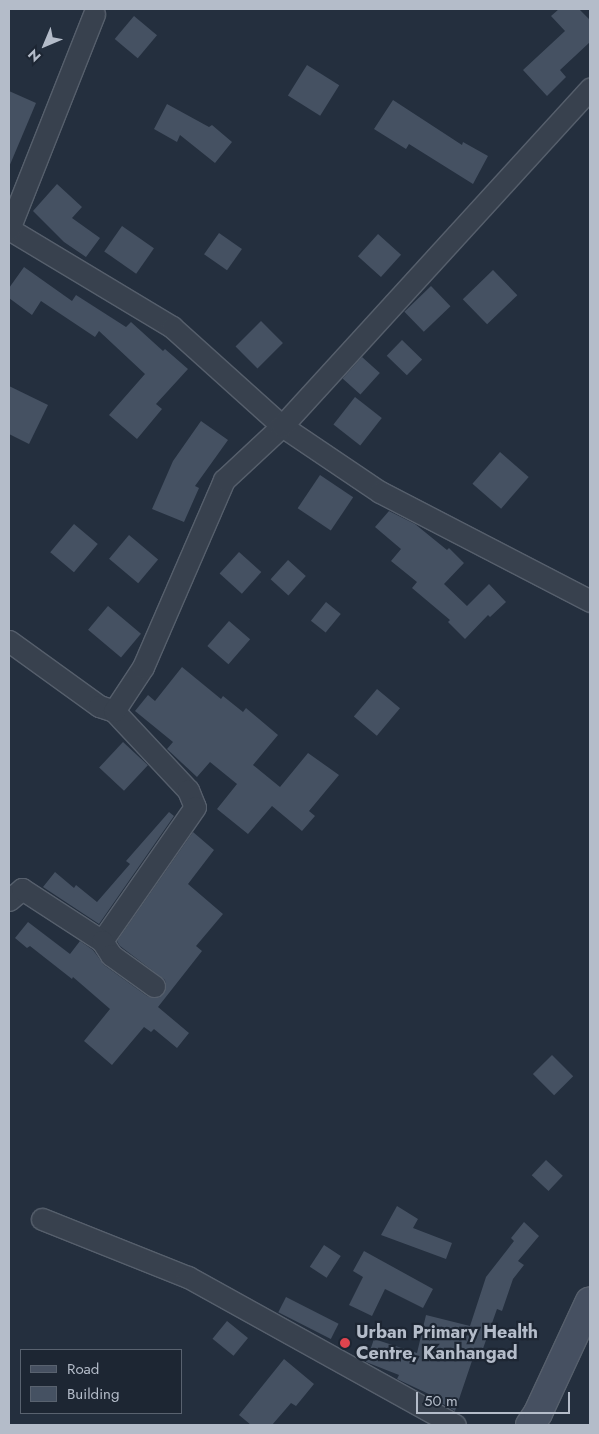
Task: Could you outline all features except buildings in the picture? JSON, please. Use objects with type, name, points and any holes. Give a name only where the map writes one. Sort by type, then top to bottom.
[{"type":"main road","points":[[530,1425],[538,1414],[590,1301]]},
{"type":"street","points":[[94,14],[9,229],[172,327],[282,426],[380,492],[590,601]]},
{"type":"street","points":[[114,711],[143,667],[224,480],[282,426],[590,89]]},
{"type":"street","points":[[9,641],[99,706],[114,711],[188,790],[195,807],[102,941]]},
{"type":"street","points":[[9,900],[22,889],[102,941],[111,955],[154,986]]},
{"type":"street","points":[[42,1219],[188,1277],[455,1425]]},
{"type":"place","name":"Urban Primary Health Centre, Kanhangad","points":[[345,1343]]}]
